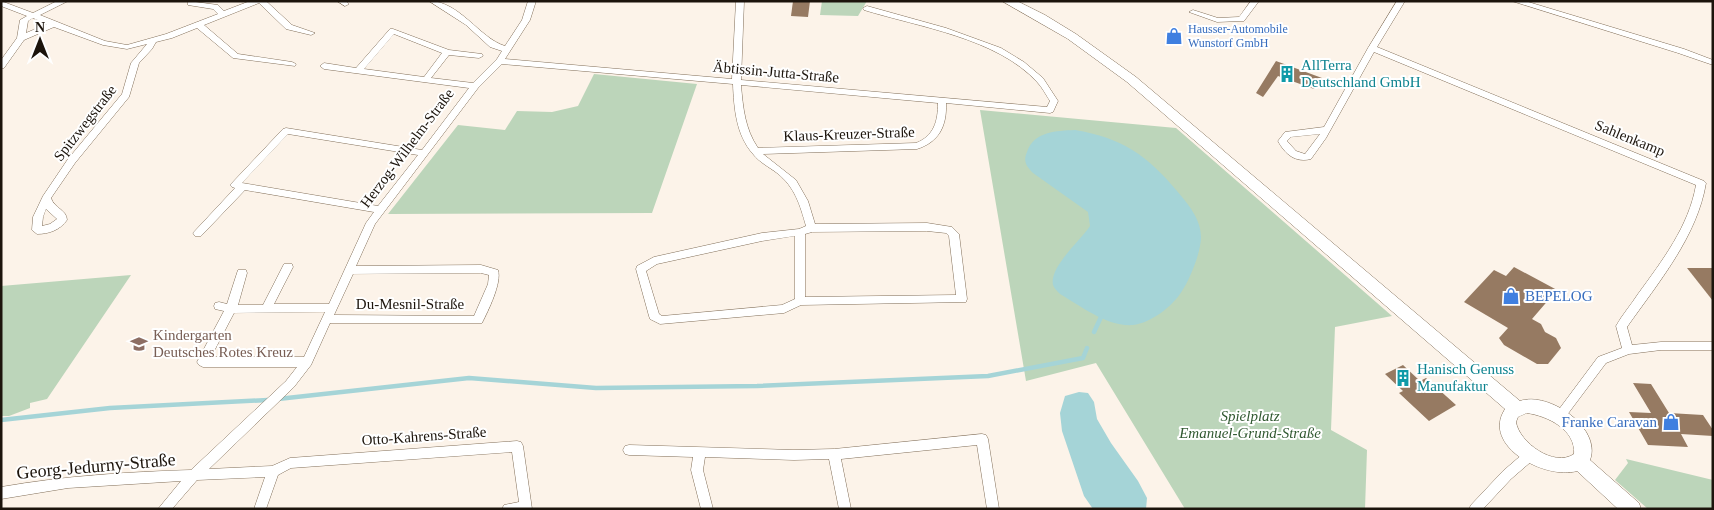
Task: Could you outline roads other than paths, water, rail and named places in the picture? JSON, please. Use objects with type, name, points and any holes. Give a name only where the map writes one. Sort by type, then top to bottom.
[{"type":"main road","points":[[1008,1],[1046,21],[1112,64],[1403,309],[1517,408]]},
{"type":"main road","points":[[1537,407],[1560,416],[1580,435],[1584,445],[1584,454],[1579,462],[1572,466],[1562,467],[1529,456],[1516,443],[1508,429],[1507,420],[1510,413],[1517,408],[1537,407]]},
{"type":"main road","points":[[1579,462],[1632,509]]},
{"type":"street","points":[[1,66],[21,38],[24,20],[64,1]]},
{"type":"street","points":[[193,1],[192,3],[215,7],[224,15]]},
{"type":"street","points":[[1,3],[102,43],[127,47],[152,42],[259,1],[289,27],[311,33]]},
{"type":"street","points":[[432,1],[469,24],[493,45],[508,50]]},
{"type":"street","name":"Herzog-Wilhelm-Straße","points":[[164,509],[194,475],[283,391],[306,362],[371,223],[475,86],[500,61],[508,50],[526,20],[532,1]]},
{"type":"street","points":[[740,1],[737,83],[740,120],[745,136],[754,151],[789,177],[800,191],[811,228]]},
{"type":"street","points":[[1192,12],[1217,20],[1241,19],[1255,1]]},
{"type":"street","points":[[1326,130],[1288,134],[1282,141],[1288,152],[1301,158],[1308,158],[1326,130],[1401,1]]},
{"type":"street","points":[[1516,1],[1713,63]]},
{"type":"street","name":"Äbtissin-Jutta-Straße","points":[[500,61],[1050,110],[1054,101],[1050,92],[1039,79],[1005,54],[961,35],[907,22],[867,8]]},
{"type":"street","points":[[21,38],[54,24]]},
{"type":"street","points":[[199,25],[236,56],[292,64]]},
{"type":"street","points":[[359,70],[393,31],[447,52],[479,56]]},
{"type":"street","name":"Spitzwegstraße","points":[[46,198],[68,164],[126,95],[131,85],[136,61],[146,52],[152,42]]},
{"type":"street","points":[[127,47],[128,55],[136,61]]},
{"type":"street","name":"Sahlenkamp","points":[[1372,48],[1701,183],[1701,193],[1683,232],[1666,262],[1621,326],[1628,350]]},
{"type":"street","points":[[426,79],[447,52]]},
{"type":"street","points":[[324,66],[475,86]]},
{"type":"street","name":"Klaus-Kreuzer-Straße","points":[[754,151],[917,146],[926,143],[939,132],[943,119],[942,100]]},
{"type":"street","points":[[380,210],[235,185],[286,131],[423,153]]},
{"type":"street","points":[[198,233],[243,186]]},
{"type":"street","points":[[926,227],[949,230],[954,234],[962,299],[800,301],[784,310],[660,320],[654,316],[641,269],[654,261],[762,237],[800,232],[811,228],[926,227]]},
{"type":"street","points":[[800,232],[800,301]]},
{"type":"street","points":[[267,308],[288,267]]},
{"type":"street","name":"Du-Mesnil-Straße","points":[[326,319],[478,320],[493,284],[494,272],[482,269],[349,270]]},
{"type":"street","points":[[242,273],[231,309],[203,362],[306,362]]},
{"type":"street","points":[[218,306],[231,309],[331,308]]},
{"type":"street","points":[[1560,416],[1602,360],[1628,350],[1661,346],[1713,346]]},
{"type":"street","points":[[629,450],[794,455],[834,454],[982,439],[993,509]]},
{"type":"street","name":"Otto-Kahrens-Straße","points":[[194,475],[273,471],[290,462],[517,446],[526,508],[508,509]]},
{"type":"street","points":[[700,452],[696,470],[707,509]]},
{"type":"street","points":[[834,454],[845,509]]},
{"type":"street","points":[[1475,509],[1507,475],[1529,456]]},
{"type":"street","points":[[260,509],[273,471]]},
{"type":"street","name":"Georg-Jedurny-Straße","points":[[1,493],[113,479],[194,475]]},
{"type":"water","points":[[1075,130],[1092,133],[1120,143],[1144,158],[1166,178],[1181,196],[1199,224],[1201,237],[1199,250],[1185,286],[1178,297],[1167,308],[1140,324],[1123,325],[1104,319],[1085,310],[1060,294],[1053,285],[1053,278],[1061,262],[1090,226],[1088,212],[1033,173],[1027,166],[1025,158],[1030,145],[1041,136],[1054,132]]},
{"type":"water","points":[[1079,392],[1088,393],[1094,402],[1097,419],[1147,498],[1146,509],[1093,509],[1084,496],[1062,431],[1060,413],[1065,396]]},
{"type":"waterway","points":[[1094,332],[1101,317]]},
{"type":"waterway","points":[[278,399],[469,378],[596,388],[757,386],[988,376],[1083,358],[1087,348]]},
{"type":"waterway","points":[[1,420],[110,408],[268,400]]},
{"type":"place","name":"Hausser-Automobile Wunstorf GmbH","points":[[1174,36]]},
{"type":"place","name":"AllTerra Deutschland GmbH","points":[[1287,74]]},
{"type":"place","name":"BEPELOG","points":[[1511,296]]},
{"type":"place","name":"Kindergarten Deutsches Rotes Kreuz","points":[[139,344]]},
{"type":"place","name":"Hanisch Genuss Manufaktur","points":[[1403,378]]},
{"type":"place","name":"Franke Caravan","points":[[1671,422]]},
{"type":"park label","name":"Spielplatz Emanuel-Grund-Straße","points":[[1250,424]]}]
